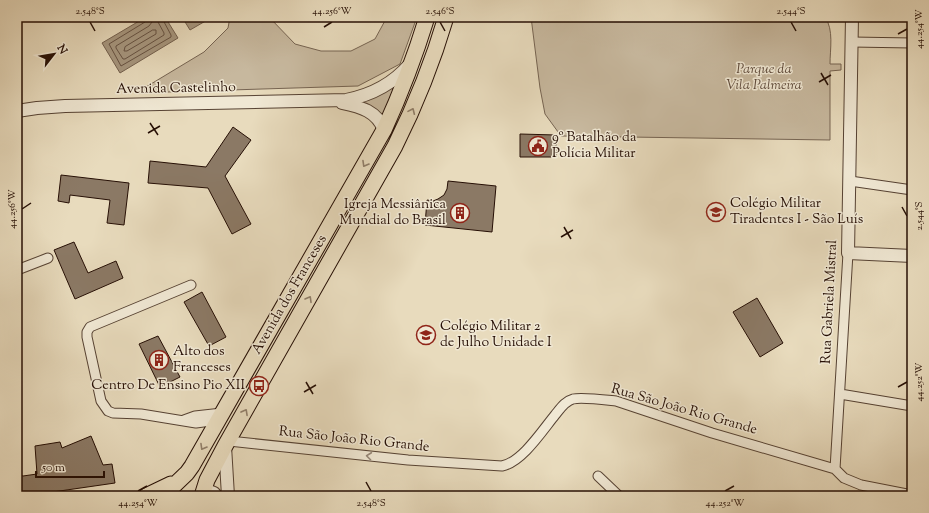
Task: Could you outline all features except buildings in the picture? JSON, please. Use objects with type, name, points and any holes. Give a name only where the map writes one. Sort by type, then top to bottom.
[{"type":"main road","name":"Avenida dos Franceses","points":[[163,496],[186,473],[384,130],[414,60],[427,17]]},
{"type":"main road","name":"Avenida dos Franceses","points":[[207,492],[227,444],[395,146],[415,105],[430,68],[446,17]]},
{"type":"main road","points":[[146,496],[186,473]]},
{"type":"main road","points":[[170,496],[186,473]]},
{"type":"street","name":"Rua Gabriela Mistral","points":[[835,469],[848,253],[852,17]]},
{"type":"street","points":[[852,42],[912,43]]},
{"type":"street","name":"Avenida Castelinho","points":[[17,111],[65,106],[335,101],[354,98],[378,90],[394,80],[414,60]]},
{"type":"street","name":"Avenida Castelinho","points":[[335,101],[361,107],[369,111],[377,116],[384,130]]},
{"type":"street","points":[[850,181],[912,190]]},
{"type":"street","points":[[848,253],[912,256]]},
{"type":"street","points":[[17,270],[48,258]]},
{"type":"street","points":[[191,285],[90,327],[87,332],[87,337],[101,402],[108,411],[113,413],[140,414],[182,420],[195,416],[220,416]]},
{"type":"street","points":[[840,394],[912,406]]},
{"type":"street","name":"Rua São João Rio Grande","points":[[227,444],[488,466],[509,464],[520,456],[563,405],[574,399],[616,401],[835,469],[844,478],[861,485],[912,495]]},
{"type":"street","points":[[227,444],[228,496]]},
{"type":"street","points":[[598,476],[619,496]]},
{"type":"green space","points":[[230,17],[269,17],[295,44],[321,51],[351,51],[375,39],[387,17],[417,17],[400,64],[358,86],[136,93],[204,52],[228,28]]},
{"type":"green space","name":"Parque da Vila Palmeira","points":[[531,17],[825,17],[831,34],[830,64],[841,64],[841,70],[830,71],[830,140],[561,136],[545,114],[540,88]]},
{"type":"green space","points":[[397,84],[383,115],[358,100]]},
{"type":"water","points":[[146,17],[165,17],[178,38],[120,73],[102,43]]},
{"type":"water","points":[[182,17],[208,17],[209,19],[190,30]]},
{"type":"place","name":"9º Batalhão da Polícia Militar","points":[[538,146]]},
{"type":"place","name":"Colégio Militar Tiradentes I - São Luís","points":[[716,212]]},
{"type":"place","name":"Igreja Messiânica Mundial do Brasil","points":[[460,213]]},
{"type":"place","name":"Colégio Militar 2 de Julho Unidade I","points":[[426,335]]},
{"type":"place","name":"Alto dos Franceses","points":[[159,360]]},
{"type":"place","name":"Centro De Ensino Pio XII","points":[[259,386]]}]
